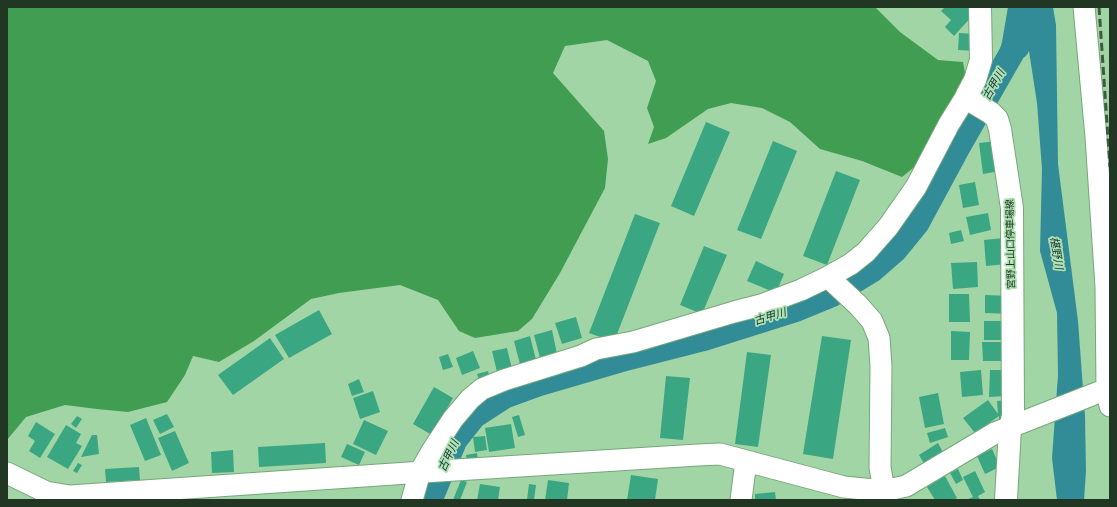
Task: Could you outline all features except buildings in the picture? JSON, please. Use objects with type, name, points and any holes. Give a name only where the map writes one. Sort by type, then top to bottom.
[{"type":"main road","points":[[969,98],[981,60],[980,7]]},
{"type":"main road","name":"宮野上山口停車場線","points":[[969,98],[997,119],[1000,129],[1012,208],[1013,416],[1015,426],[1006,500]]},
{"type":"street","points":[[7,473],[46,492],[70,496],[421,472],[720,454],[844,487],[884,491],[906,486],[995,433],[1105,396],[1108,287],[1084,7]]},
{"type":"street","points":[[412,500],[421,472],[453,419],[470,399],[482,389],[504,380],[581,356],[596,349],[633,342],[761,305],[830,279],[852,264],[866,252],[888,228],[916,186],[949,124],[969,98]]},
{"type":"street","points":[[830,279],[872,321],[879,338],[881,366],[880,467],[884,491]]},
{"type":"street","points":[[741,500],[746,461]]},
{"type":"green space","points":[[7,7],[875,7],[900,32],[938,60],[963,62],[966,78],[918,164],[902,177],[862,161],[820,149],[790,122],[762,108],[731,103],[708,109],[666,138],[648,144],[654,127],[647,108],[656,81],[648,61],[607,40],[565,46],[553,73],[604,131],[608,159],[605,188],[560,273],[532,319],[518,331],[475,338],[459,331],[438,300],[400,285],[339,293],[311,299],[254,341],[219,362],[193,356],[185,375],[167,402],[128,412],[65,405],[26,417],[7,440]]},
{"type":"water","name":"椹野川","points":[[1008,7],[1053,7],[1056,25],[1058,164],[1078,321],[1085,416],[1086,471],[1084,500],[1057,500],[1052,458],[1058,375],[1057,313],[1040,251],[1042,169],[1037,103],[1029,51],[1017,51],[1004,74],[988,81],[996,63],[1002,42]]},
{"type":"waterway","name":"古甲川","points":[[430,500],[455,440],[474,416],[505,396],[538,384],[620,360],[702,339],[797,309],[831,295],[872,270],[895,250],[917,223],[958,147],[1014,49],[1017,47]]},
{"type":"railway","points":[[1099,7],[1110,167]]}]
